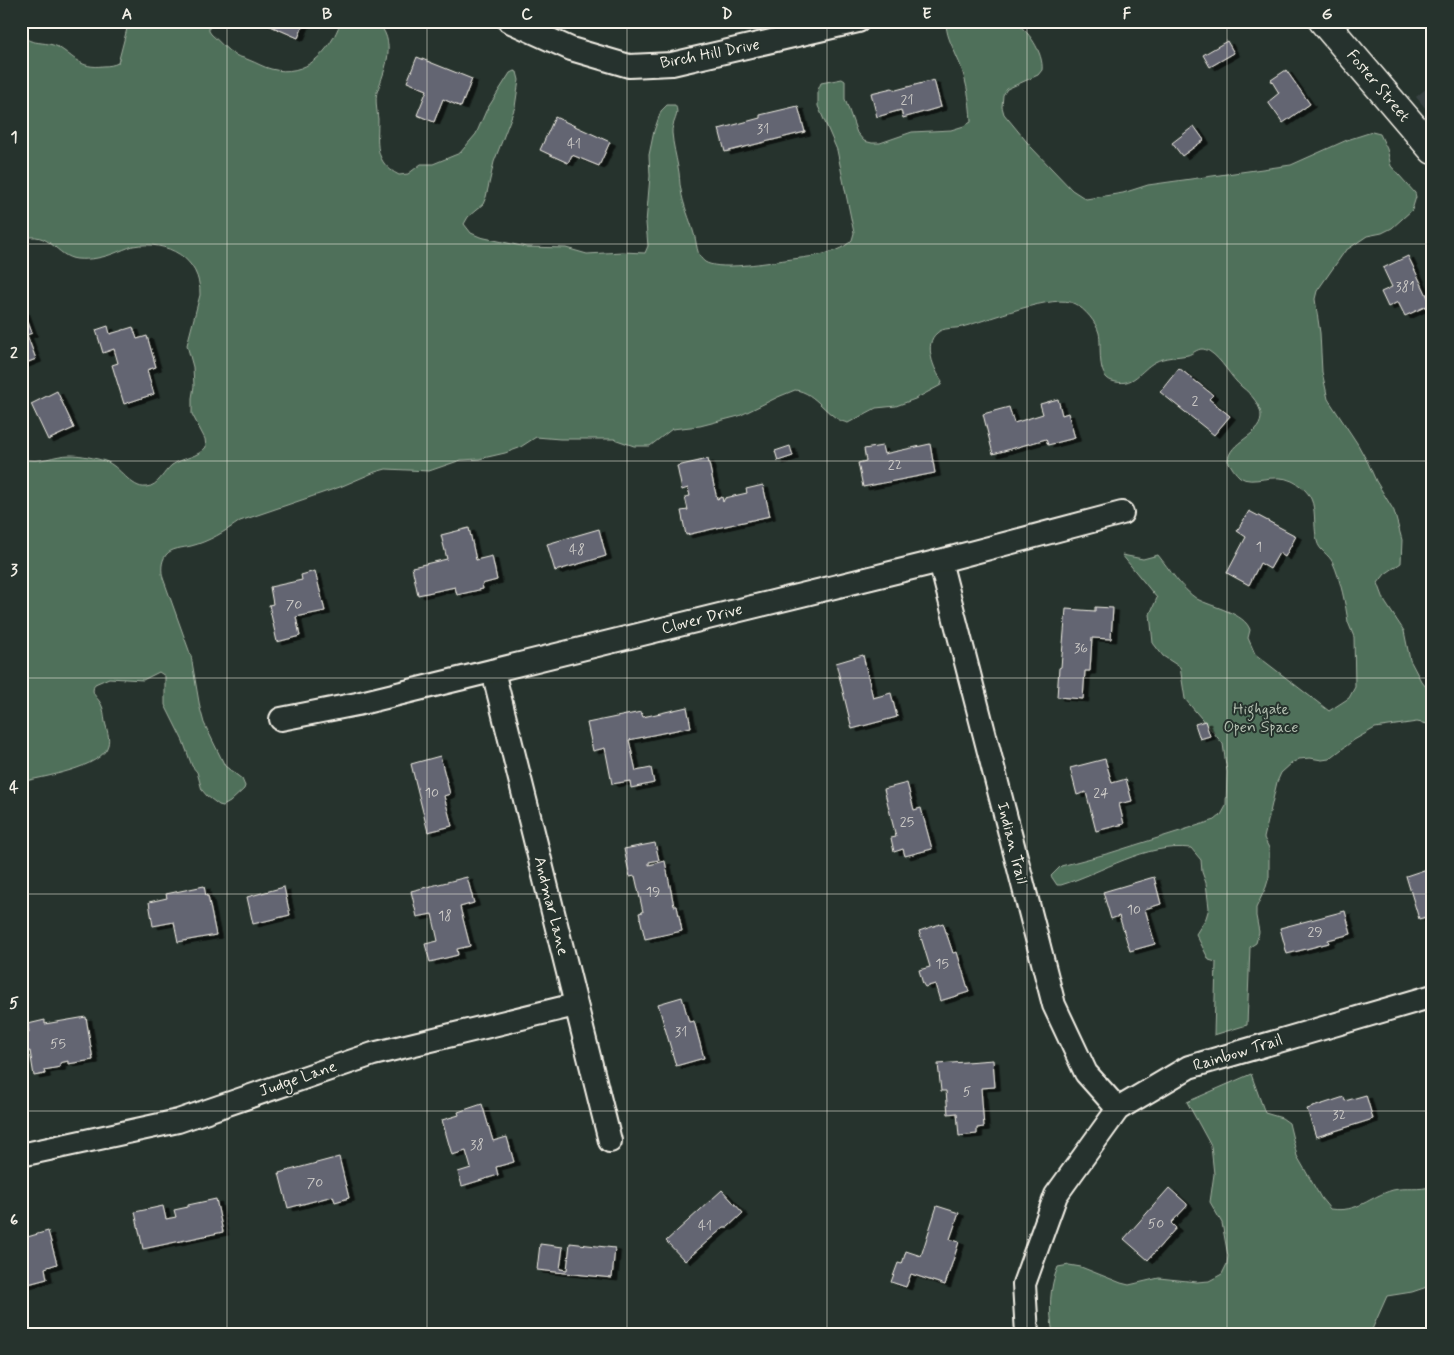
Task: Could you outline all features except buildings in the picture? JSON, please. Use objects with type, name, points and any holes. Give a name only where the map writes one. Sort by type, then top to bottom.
[{"type":"street","name":"Birch Hill Drive","points":[[509,21],[571,49],[629,66],[672,64],[858,21]]},
{"type":"street","name":"Foster Street","points":[[1323,21],[1433,150]]},
{"type":"street","name":"Clover Drive","points":[[281,719],[357,704],[940,561],[1122,513]]},
{"type":"street","name":"Indian Trail","points":[[940,561],[1054,1005],[1086,1073],[1118,1109]]},
{"type":"street","name":"Andmar Lane","points":[[493,670],[610,1142]]},
{"type":"street","name":"Rainbow Trail","points":[[1027,1334],[1024,1284],[1056,1195],[1118,1109],[1189,1067],[1433,996]]},
{"type":"street","name":"Judge Lane","points":[[21,1155],[178,1120],[373,1054],[575,1005]]},
{"type":"shaded area","points":[[1433,83],[1433,117],[1416,97]]},
{"type":"green space","name":"Highgate Open Space","points":[[21,21],[25,21],[23,30],[24,36],[27,39],[58,47],[89,66],[109,66],[118,63],[129,21],[209,21],[209,31],[211,34],[232,53],[268,68],[284,71],[295,70],[315,60],[330,43],[341,21],[376,21],[387,37],[388,46],[386,65],[376,95],[379,151],[385,164],[399,175],[408,174],[421,164],[433,164],[460,153],[476,134],[486,111],[510,73],[517,72],[519,80],[515,107],[494,162],[486,197],[483,204],[468,217],[464,224],[471,233],[480,237],[526,247],[566,248],[587,254],[645,253],[648,246],[646,223],[650,176],[649,155],[661,111],[667,105],[675,105],[677,112],[672,133],[683,201],[700,256],[705,262],[719,266],[748,265],[826,254],[845,246],[852,240],[854,233],[837,150],[818,106],[818,90],[821,83],[842,79],[845,81],[845,99],[857,133],[864,141],[880,143],[912,132],[951,130],[971,122],[965,79],[949,39],[946,21],[1009,21],[1019,25],[1034,42],[1038,49],[1042,70],[1038,75],[1007,89],[1003,95],[1002,107],[1004,114],[1031,147],[1072,190],[1086,199],[1123,193],[1148,185],[1291,165],[1347,140],[1372,132],[1380,134],[1387,149],[1391,166],[1415,193],[1416,197],[1412,210],[1392,228],[1382,233],[1367,236],[1345,251],[1317,291],[1315,299],[1320,333],[1322,372],[1328,399],[1357,443],[1394,511],[1402,540],[1401,563],[1385,574],[1378,583],[1385,602],[1404,631],[1410,660],[1421,681],[1433,695],[1433,725],[1417,722],[1375,728],[1354,740],[1329,759],[1299,759],[1281,773],[1277,782],[1264,838],[1269,848],[1269,877],[1256,908],[1259,932],[1256,943],[1250,947],[1247,1025],[1214,1035],[1216,962],[1209,960],[1196,934],[1206,918],[1209,908],[1201,860],[1191,848],[1157,850],[1141,854],[1061,885],[1057,885],[1051,876],[1061,866],[1110,853],[1215,820],[1221,815],[1226,806],[1227,772],[1223,744],[1185,699],[1180,667],[1163,656],[1153,643],[1150,614],[1157,598],[1122,555],[1143,559],[1158,555],[1191,595],[1242,619],[1250,630],[1248,638],[1255,654],[1329,711],[1349,698],[1355,687],[1354,637],[1348,622],[1336,569],[1318,544],[1315,532],[1314,507],[1308,493],[1292,481],[1285,479],[1251,480],[1240,477],[1228,461],[1233,449],[1250,435],[1259,424],[1261,418],[1260,409],[1252,397],[1214,355],[1203,349],[1188,355],[1159,360],[1126,382],[1112,381],[1104,373],[1099,333],[1090,316],[1075,304],[1066,301],[1037,304],[962,327],[940,331],[933,338],[930,350],[933,364],[942,381],[941,385],[915,399],[896,406],[876,408],[848,423],[834,416],[810,395],[795,390],[739,416],[700,426],[672,429],[650,446],[634,446],[614,439],[536,437],[519,448],[505,453],[479,459],[461,460],[429,471],[386,469],[375,472],[340,487],[240,521],[204,542],[171,551],[163,560],[162,575],[191,656],[204,723],[225,766],[242,779],[245,786],[244,789],[223,806],[207,796],[202,790],[197,772],[192,766],[183,741],[165,705],[165,676],[159,672],[143,680],[109,678],[95,684],[93,692],[103,708],[109,742],[104,753],[95,760],[70,770],[21,782],[21,459],[41,460],[64,455],[92,458],[105,461],[116,467],[130,481],[141,487],[146,487],[158,481],[172,465],[199,453],[206,447],[205,439],[192,414],[193,367],[187,345],[200,295],[199,282],[195,271],[188,262],[180,254],[169,249],[146,245],[133,246],[101,257],[77,259],[63,254],[46,240],[31,237],[21,239]]},
{"type":"green space","points":[[1251,1074],[1265,1113],[1282,1118],[1289,1123],[1297,1156],[1321,1198],[1330,1209],[1340,1210],[1356,1207],[1393,1190],[1433,1186],[1433,1285],[1412,1292],[1387,1296],[1370,1334],[1222,1332],[1193,1334],[1181,1330],[1160,1328],[1129,1334],[1053,1334],[1051,1300],[1053,1283],[1058,1267],[1069,1265],[1081,1267],[1129,1285],[1159,1278],[1197,1282],[1209,1281],[1222,1274],[1227,1264],[1228,1256],[1222,1223],[1210,1202],[1214,1174],[1211,1146],[1187,1102]]}]
